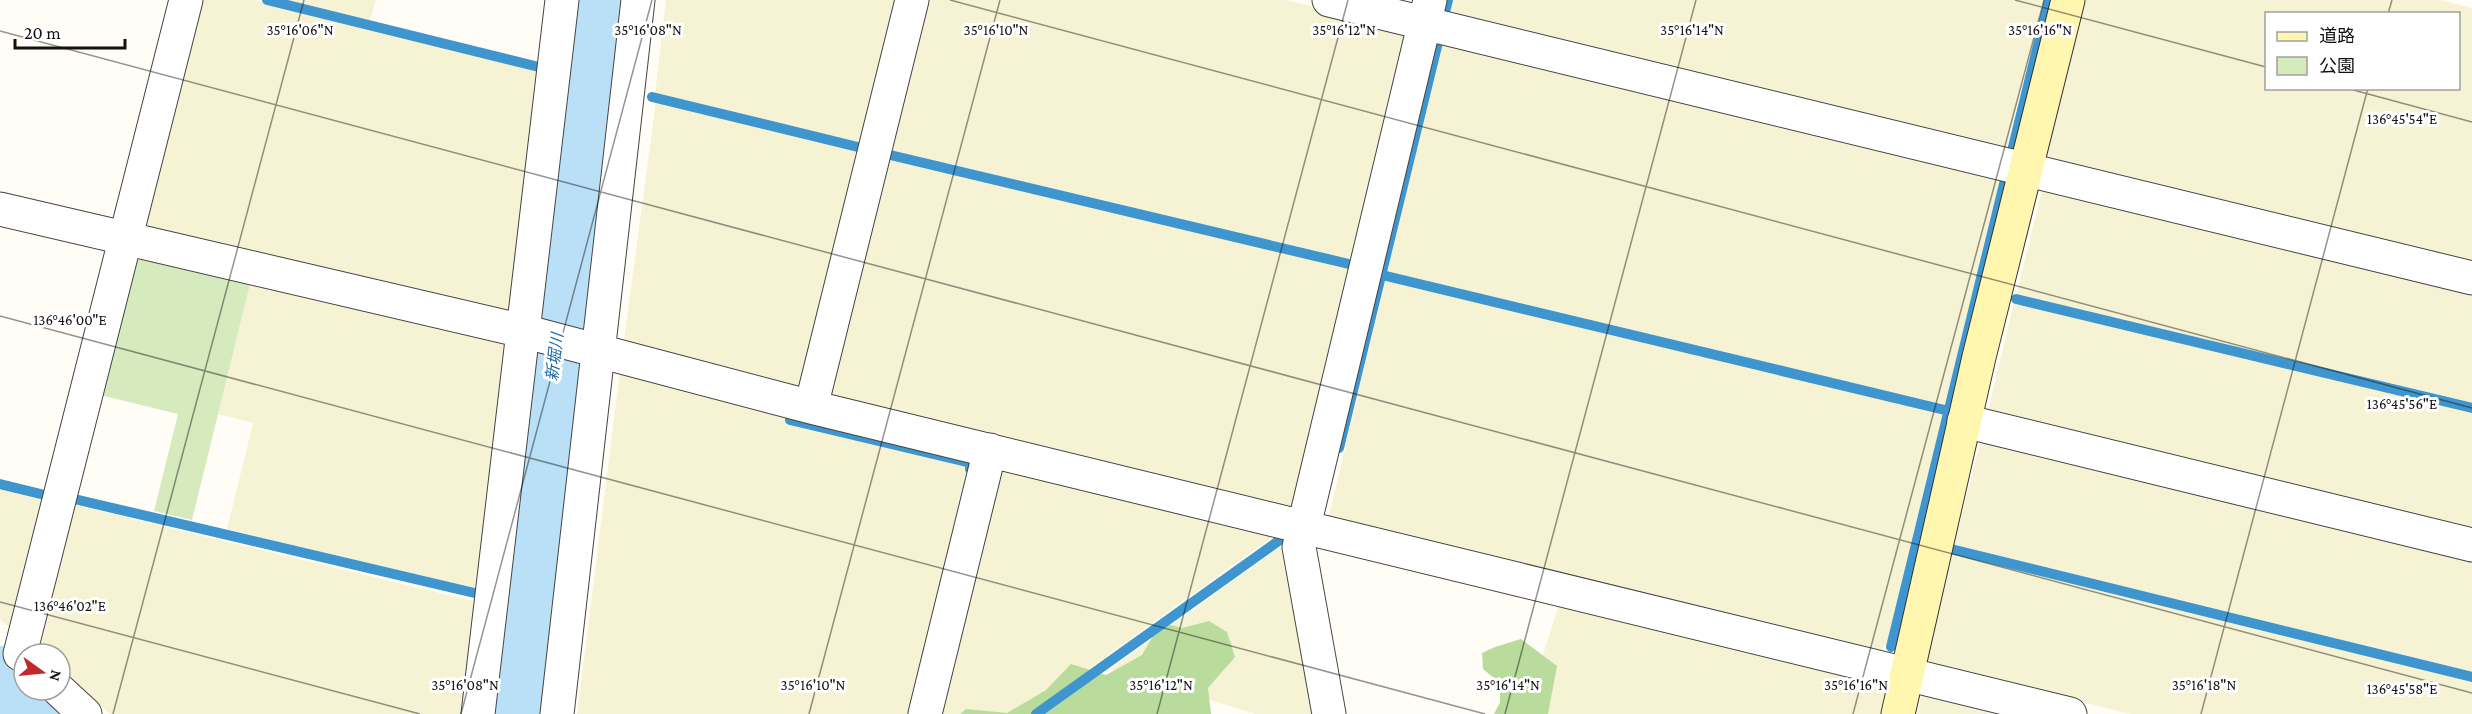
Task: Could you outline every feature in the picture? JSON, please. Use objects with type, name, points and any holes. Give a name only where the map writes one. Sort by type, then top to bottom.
[{"type":"street","points":[[17,642],[126,240],[186,0]]},
{"type":"street","points":[[478,714],[562,0]]},
{"type":"street","points":[[557,714],[600,351],[638,0]]},
{"type":"street","points":[[811,407],[912,0]]},
{"type":"street","points":[[1329,0],[1427,11],[2027,170],[2472,279]]},
{"type":"street","points":[[1898,714],[1964,421],[2068,0]]},
{"type":"street","points":[[1329,714],[1299,547],[1427,11]]},
{"type":"street","points":[[0,209],[126,240],[523,330],[811,407],[2070,714]]},
{"type":"street","points":[[1964,421],[2472,545]]},
{"type":"street","points":[[925,714],[990,450]]},
{"type":"street","points":[[72,702],[86,714]]},
{"type":"shaded area","points":[[195,0],[253,0],[545,71],[515,318],[140,229]]},
{"type":"shaded area","points":[[274,0],[376,0],[369,24]]},
{"type":"shaded area","points":[[666,0],[894,0],[861,144],[655,94]]},
{"type":"shaded area","points":[[921,0],[1286,0],[1413,30],[1358,263],[884,150]]},
{"type":"shaded area","points":[[1452,0],[2043,0],[2006,152],[1448,16]]},
{"type":"shaded area","points":[[2086,0],[2440,0],[2472,8],[2472,269],[2049,167],[2044,157]]},
{"type":"shaded area","points":[[1442,40],[2002,178],[1946,408],[1387,274]]},
{"type":"shaded area","points":[[656,101],[859,149],[801,393],[623,348]]},
{"type":"shaded area","points":[[883,155],[1357,269],[1299,514],[827,397]]},
{"type":"shaded area","points":[[2043,186],[2472,291],[2472,404],[2016,296]]},
{"type":"shaded area","points":[[1386,279],[1945,412],[1887,645],[1884,645],[1880,657],[1328,520]]},
{"type":"shaded area","points":[[251,280],[508,342],[479,590],[227,529],[253,423],[218,414]]},
{"type":"shaded area","points":[[2014,303],[2472,411],[2472,535],[1986,419]]},
{"type":"shaded area","points":[[620,370],[789,412],[787,423],[968,465],[909,714],[577,714]]},
{"type":"shaded area","points":[[1983,431],[2472,555],[2472,675],[1954,546]]},
{"type":"shaded area","points":[[999,462],[1282,530],[1026,714],[939,714]]},
{"type":"shaded area","points":[[0,489],[52,502],[18,636],[0,619]]},
{"type":"shaded area","points":[[75,505],[477,602],[467,714],[110,714],[72,679],[72,642],[42,642]]},
{"type":"shaded area","points":[[1285,544],[1314,714],[1256,714],[1110,669]]},
{"type":"shaded area","points":[[1953,553],[2472,681],[2472,714],[2131,714],[1925,664]]},
{"type":"shaded area","points":[[1561,598],[1878,677],[1876,686],[1885,691],[1881,714],[1524,714]]},
{"type":"shaded area","points":[[1921,696],[1994,714],[1917,714]]},
{"type":"green space","points":[[148,255],[251,280],[192,520],[154,511],[178,414],[100,395],[132,263]]},
{"type":"green space","points":[[1209,621],[1227,632],[1235,657],[1208,688],[1211,714],[960,714],[966,709],[1007,713],[1046,690],[1071,664],[1106,675],[1142,655],[1161,622],[1182,628]]},
{"type":"green space","points":[[1521,639],[1557,666],[1548,714],[1494,714],[1500,702],[1500,683],[1483,669],[1482,653]]},
{"type":"waterway","points":[[267,0],[543,68]]},
{"type":"waterway","name":"新堀川","points":[[511,714],[598,0]]},
{"type":"waterway","points":[[1445,12],[1448,0]]},
{"type":"waterway","points":[[2013,147],[2049,0]]},
{"type":"waterway","points":[[1339,448],[1439,38]]},
{"type":"waterway","points":[[589,82],[606,86]]},
{"type":"waterway","points":[[652,97],[862,148]]},
{"type":"waterway","points":[[886,154],[1353,265]]},
{"type":"waterway","points":[[1891,647],[2005,180]]},
{"type":"waterway","points":[[1382,275],[1949,411]]},
{"type":"waterway","points":[[2016,299],[2472,408]]},
{"type":"waterway","points":[[792,414],[790,420],[971,463],[970,469]]},
{"type":"waterway","points":[[0,484],[49,496]]},
{"type":"waterway","points":[[70,498],[483,595]]},
{"type":"waterway","points":[[1036,714],[1284,537]]},
{"type":"waterway","points":[[1951,549],[2472,677]]},
{"type":"waterway","points":[[0,679],[40,714]]}]
